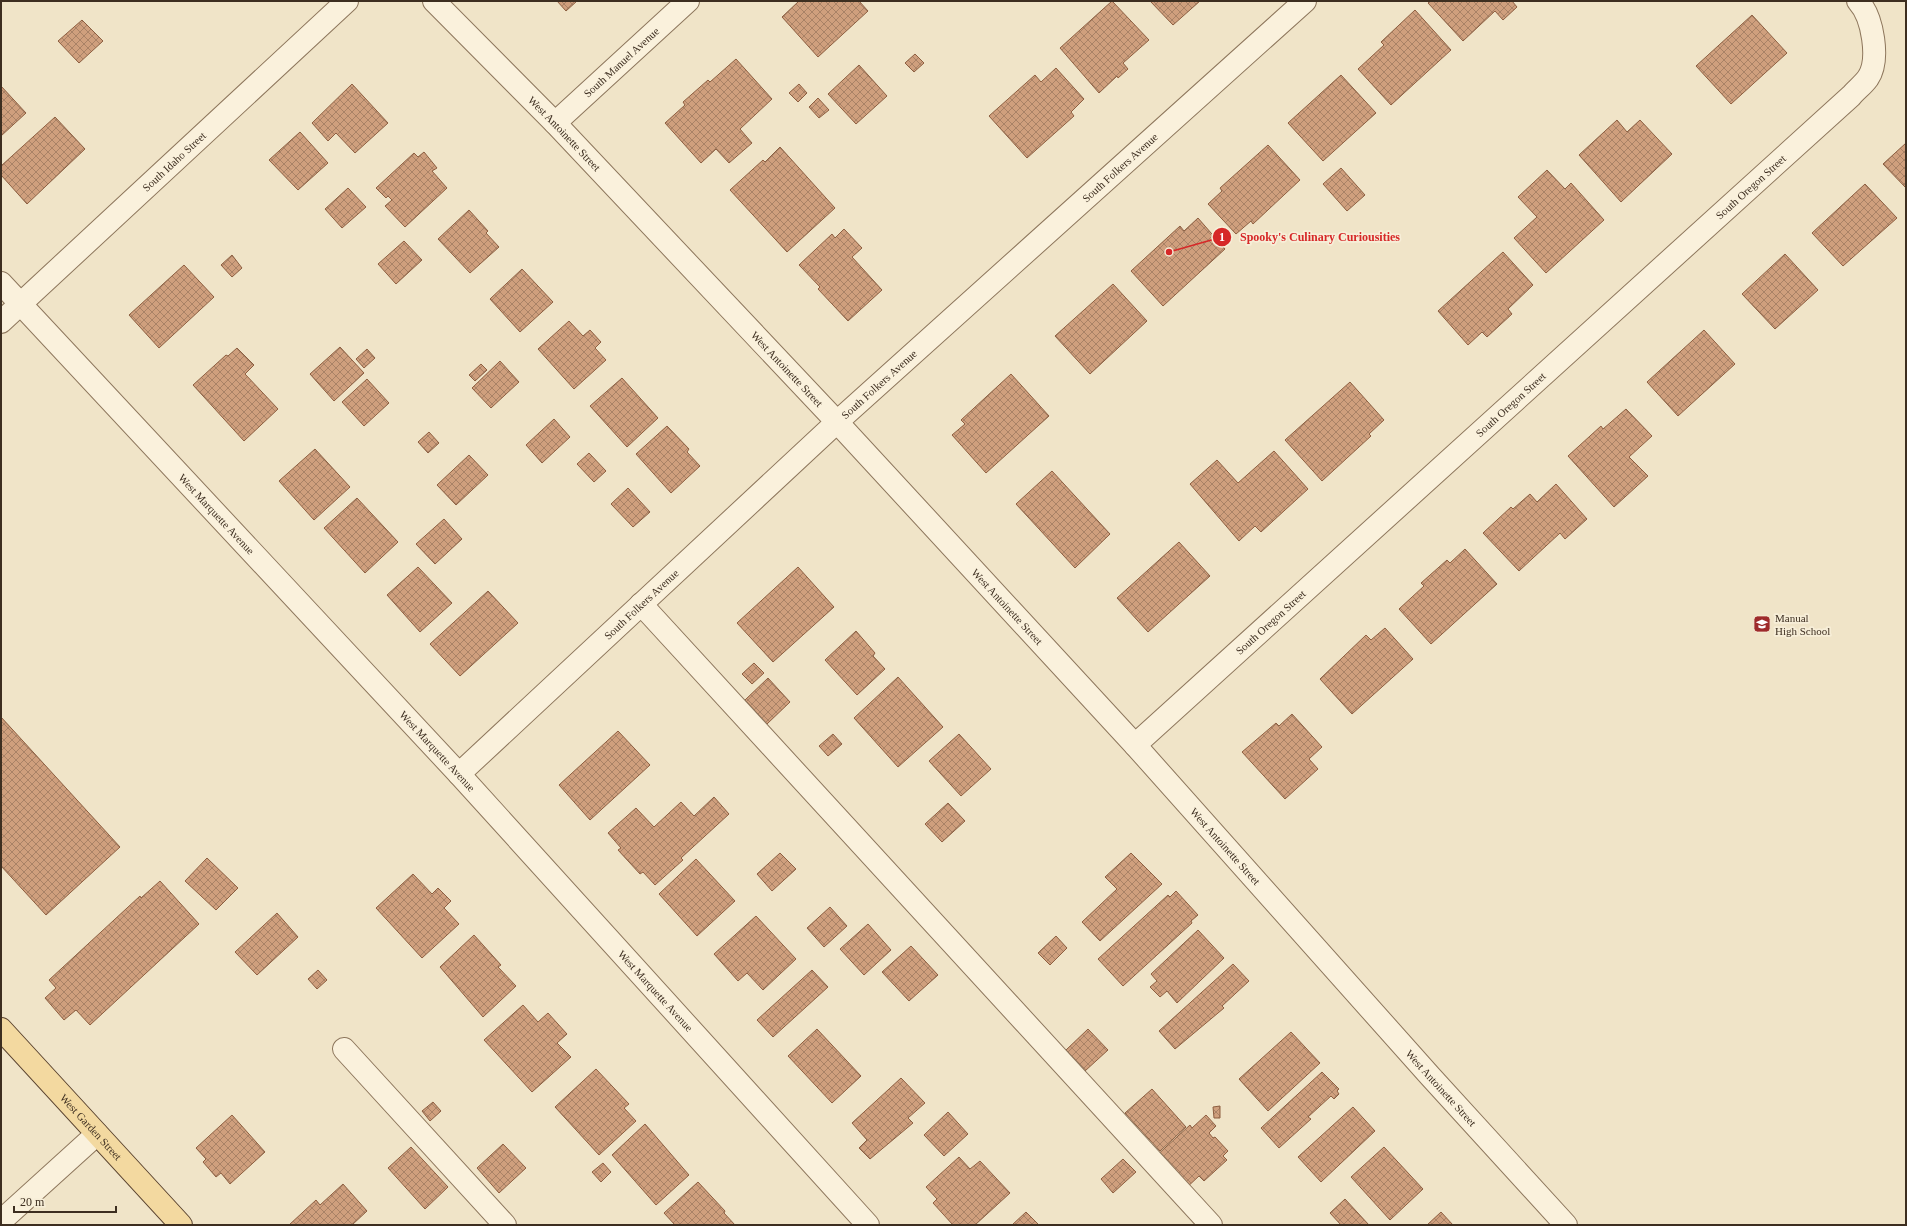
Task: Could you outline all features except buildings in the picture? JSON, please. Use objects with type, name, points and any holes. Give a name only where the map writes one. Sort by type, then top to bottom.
[{"type":"main road","name":"West Garden Street","points":[[1,1029],[181,1225]]},
{"type":"street","name":"South Idaho Street","points":[[1,322],[347,1]]},
{"type":"street","name":"West Antoinette Street","points":[[434,1],[555,123],[837,422],[1135,745],[1419,1064],[1566,1225]]},
{"type":"street","name":"South Manuel Avenue","points":[[555,123],[688,1]]},
{"type":"street","name":"South Folkers Avenue","points":[[459,774],[837,422],[1305,1]]},
{"type":"street","name":"South Oregon Street","points":[[1135,745],[1851,96],[1868,77],[1876,56],[1871,28],[1858,1]]},
{"type":"street","name":"West Marquette Avenue","points":[[1,283],[459,774],[868,1225]]},
{"type":"street","points":[[641,604],[1211,1225]]},
{"type":"street","points":[[344,1049],[505,1225]]},
{"type":"street","points":[[1,1221],[97,1134]]},
{"type":"place","name":"Spooky's Culinary Curiousities","points":[[1169,252]]},
{"type":"place","name":"Manual High School","points":[[1762,624]]}]
